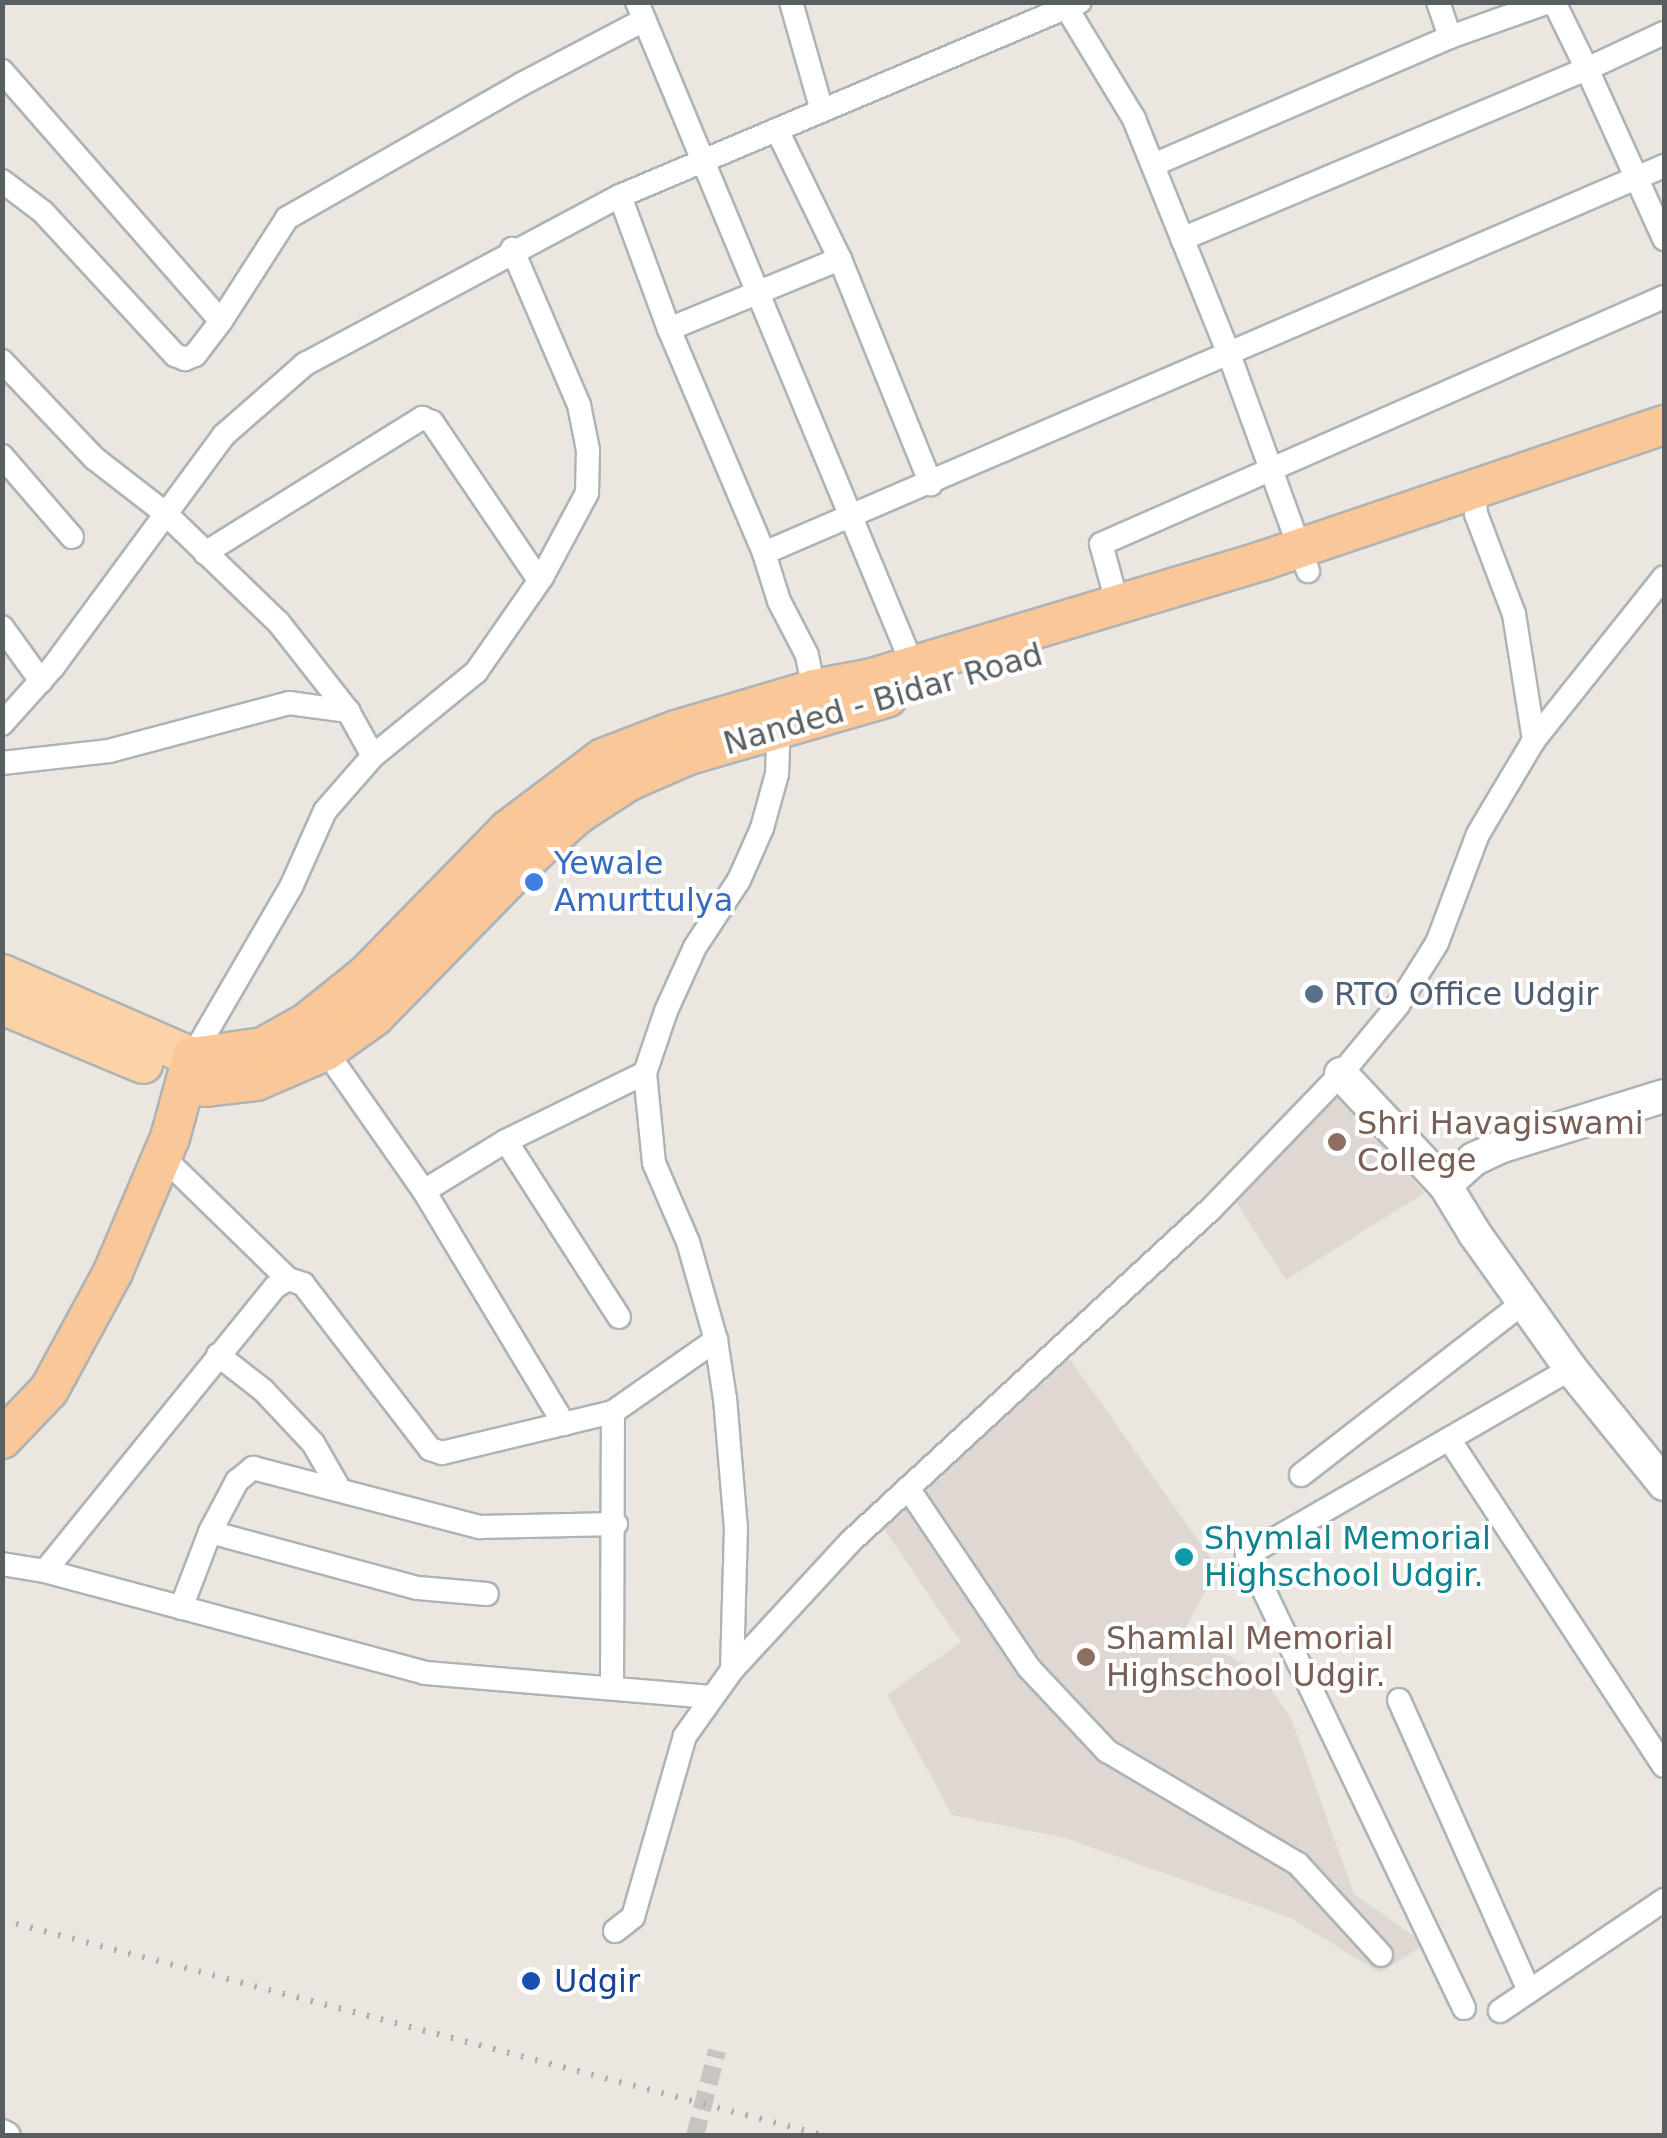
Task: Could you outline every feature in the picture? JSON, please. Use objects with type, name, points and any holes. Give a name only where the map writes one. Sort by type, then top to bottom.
[{"type":"highway","name":"Nanded - Bidar Road","points":[[189,1070],[263,1047],[316,1037],[366,975],[508,830],[568,781],[642,741],[777,716],[1304,560],[1474,501],[1664,425]]},
{"type":"highway","name":"Nanded - Bidar Road","points":[[1474,501],[1664,446]]},
{"type":"highway","name":"Nanded - Bidar Road","points":[[777,716],[814,689],[1304,560]]},
{"type":"highway","points":[[2,1439],[49,1390],[113,1272],[162,1156],[189,1070]]},
{"type":"main road","points":[[2,974],[189,1070]]},
{"type":"main road","points":[[2,1005],[189,1070]]},
{"type":"main road","points":[[1340,1074],[1446,1185],[1475,1234],[1571,1369],[1664,1484]]},
{"type":"main road","points":[[1446,1185],[1474,1160],[1502,1146],[1664,1096]]},
{"type":"street","points":[[791,2],[822,110]]},
{"type":"street","points":[[1438,2],[1450,37]]},
{"type":"street","points":[[1153,165],[1450,37],[1551,2],[1664,239]]},
{"type":"street","points":[[2,724],[41,681],[224,435],[304,364],[512,249],[620,196],[1070,4],[1134,119],[1230,354],[1304,560]]},
{"type":"street","points":[[4,184],[43,212],[175,355],[185,359],[195,355],[287,218],[641,11],[913,666]]},
{"type":"street","points":[[1182,240],[1586,70],[1664,33]]},
{"type":"street","points":[[2,71],[220,320]]},
{"type":"street","points":[[777,130],[840,259],[931,484]]},
{"type":"street","points":[[764,553],[1664,166]]},
{"type":"street","points":[[620,196],[668,329],[764,553],[779,601],[807,656],[814,689]]},
{"type":"street","points":[[189,1070],[291,887],[325,811],[373,756],[476,672],[539,580],[587,493],[588,450],[579,405],[512,249]]},
{"type":"street","points":[[668,329],[840,259]]},
{"type":"street","points":[[1118,606],[1101,544],[1664,297]]},
{"type":"street","points":[[2,361],[94,458],[165,513],[279,623],[348,711],[373,756]]},
{"type":"street","points":[[205,553],[422,418],[432,422],[539,580]]},
{"type":"street","points":[[2,456],[72,537]]},
{"type":"street","points":[[1474,501],[1514,614],[1534,740]]},
{"type":"street","points":[[615,1931],[632,1918],[685,1736],[732,1670],[850,1542],[1211,1209],[1340,1074],[1398,1005],[1437,942],[1478,834],[1534,740],[1664,577]]},
{"type":"street","points":[[2,627],[41,681]]},
{"type":"street","points":[[2,763],[108,751],[289,703],[348,711]]},
{"type":"street","points":[[732,1670],[736,1529],[716,1340],[688,1242],[654,1163],[645,1073],[666,1010],[695,947],[739,880],[762,828],[777,774],[777,716]]},
{"type":"street","points":[[316,1037],[424,1191],[564,1424]]},
{"type":"street","points":[[424,1191],[506,1142],[645,1073]]},
{"type":"street","points":[[506,1142],[618,1317]]},
{"type":"street","points":[[162,1156],[288,1280],[303,1284],[430,1449],[442,1453],[613,1412],[716,1340]]},
{"type":"street","points":[[45,1571],[218,1355],[275,1287],[288,1280]]},
{"type":"street","points":[[1300,1475],[1525,1301]]},
{"type":"street","points":[[218,1355],[263,1390],[314,1444],[340,1490]]},
{"type":"street","points":[[1464,2008],[1247,1555],[1571,1369]]},
{"type":"street","points":[[612,1686],[616,1524],[613,1412]]},
{"type":"street","points":[[1449,1439],[1664,1766]]},
{"type":"street","points":[[182,1608],[210,1532],[237,1481],[254,1468],[480,1527],[616,1524]]},
{"type":"street","points":[[908,1488],[1028,1668],[1107,1751],[1298,1864],[1381,1955]]},
{"type":"street","points":[[210,1532],[418,1588],[487,1594]]},
{"type":"street","points":[[2,1564],[45,1571],[426,1673],[712,1696]]},
{"type":"street","points":[[1399,1700],[1529,1991]]},
{"type":"street","points":[[1500,2012],[1664,1900]]},
{"type":"shaded area","name":"Shri Havagiswami College","points":[[1340,1091],[1424,1193],[1286,1280],[1235,1200]]},
{"type":"shaded area","name":"Shamlal Memorial Highschool Udgir.","points":[[1067,1355],[1217,1567],[1211,1571],[1214,1576],[1183,1632],[1259,1672],[1291,1718],[1354,1894],[1425,1944],[1380,1973],[1291,1918],[1065,1838],[952,1815],[887,1695],[961,1642],[882,1526]]},
{"type":"tunnel","points":[[695,2136],[717,2051]]},
{"type":"railway","points":[[2,1920],[826,2136]]},
{"type":"place","name":"Yewale Amurttulya","points":[[534,882]]},
{"type":"place","name":"RTO Office Udgir","points":[[1314,994]]},
{"type":"place","name":"Shri Havagiswami College","points":[[1337,1142]]},
{"type":"place","name":"Shymlal Memorial Highschool Udgir.","points":[[1184,1557]]},
{"type":"place","name":"Shamlal Memorial Highschool Udgir.","points":[[1086,1657]]},
{"type":"place","name":"Udgir","points":[[531,1981]]}]
